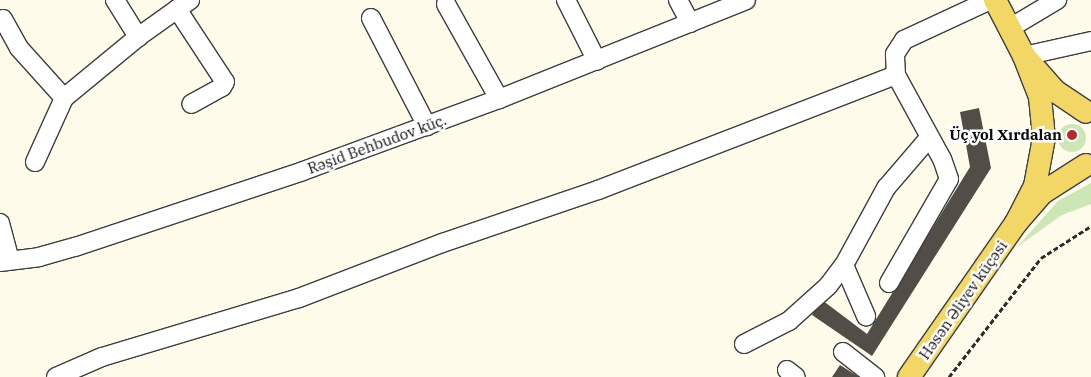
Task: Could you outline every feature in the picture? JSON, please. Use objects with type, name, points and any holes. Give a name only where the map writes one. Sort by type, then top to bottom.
[{"type":"main road","points":[[995,0],[1024,56],[1040,97],[1047,151],[1055,161],[1066,167],[1089,163]]},
{"type":"main road","points":[[1024,56],[1055,91],[1089,114]]},
{"type":"main road","points":[[1016,223],[1037,180],[1047,126],[1055,115],[1067,110],[1089,114]]},
{"type":"main road","points":[[1016,223],[1042,193],[1067,174],[1089,163]]},
{"type":"main road","name":"Həsən Əliyev küçəsi","points":[[909,377],[1016,223]]},
{"type":"street","points":[[114,0],[138,37]]},
{"type":"street","points":[[566,0],[597,61]]},
{"type":"street","points":[[678,0],[690,23]]},
{"type":"street","name":"Rəşid Behbudov küç.","points":[[5,261],[76,247],[303,171],[499,99],[746,0]]},
{"type":"street","points":[[889,283],[947,187],[947,171],[896,75],[895,54],[904,40],[990,0]]},
{"type":"street","points":[[1010,28],[1057,0]]},
{"type":"street","points":[[446,4],[499,99]]},
{"type":"street","points":[[35,162],[64,98],[138,37],[184,5],[225,82],[222,87],[191,104]]},
{"type":"street","points":[[371,18],[427,126]]},
{"type":"street","points":[[3,19],[19,48],[64,98]]},
{"type":"street","points":[[1024,56],[1091,41]]},
{"type":"street","points":[[56,377],[102,357],[298,298],[442,243],[598,190],[896,75]]},
{"type":"street","points":[[744,344],[789,321],[808,306],[844,265],[886,188],[929,138]]},
{"type":"street","points":[[0,223],[5,261]]},
{"type":"street","points":[[844,265],[866,316]]},
{"type":"street","points":[[843,352],[875,377]]},
{"type":"path","points":[[949,377],[1041,258],[1091,226]]},
{"type":"green space","name":"Üç yol Xırdalan","points":[[1072,124],[1082,128],[1086,138],[1082,148],[1072,152],[1062,148],[1058,138],[1062,128]]},
{"type":"green space","points":[[1091,183],[1091,204],[1062,215],[1017,247],[1058,201]]},
{"type":"building","points":[[979,108],[991,168],[872,356],[812,315],[822,300],[867,334],[970,167],[960,112]]},
{"type":"building","points":[[840,365],[859,377],[832,377]]},
{"type":"place","name":"Üç yol Xırdalan","points":[[1072,135]]}]
